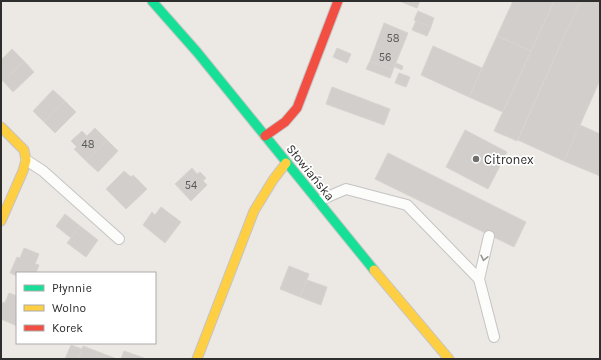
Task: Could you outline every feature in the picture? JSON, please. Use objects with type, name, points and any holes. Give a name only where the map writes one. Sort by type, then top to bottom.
[{"type":"street","name":"Słowiańska","points":[[152,1],[197,52],[449,359]]},
{"type":"street","points":[[265,136],[285,122],[296,108],[338,1]]},
{"type":"street","points":[[1,127],[24,150],[26,160],[24,171],[1,221]]},
{"type":"street","points":[[197,359],[254,211],[286,162]]},
{"type":"lane","points":[[26,160],[43,171],[119,239]]},
{"type":"lane","points":[[318,201],[346,189],[407,205],[479,279]]},
{"type":"lane","points":[[489,236],[479,279],[494,337]]},
{"type":"building","points":[[399,1],[420,1],[417,8]]},
{"type":"building","points":[[513,1],[554,1],[531,51],[497,36]]},
{"type":"building","points":[[554,1],[580,1],[517,141],[494,131]]},
{"type":"building","points":[[580,1],[600,1],[600,80],[564,161],[518,140]]},
{"type":"building","points":[[418,11],[434,18],[431,27],[414,20]]},
{"type":"building","points":[[416,21],[431,27],[427,36],[412,30]]},
{"type":"building","points":[[384,23],[408,33],[393,70],[370,61]]},
{"type":"building","points":[[497,36],[531,51],[503,112],[469,97]]},
{"type":"building","points":[[433,46],[482,68],[469,97],[421,75]]},
{"type":"building","points":[[337,48],[351,54],[347,63],[333,57]]},
{"type":"building","points":[[12,49],[24,61],[3,81],[1,80],[1,60]]},
{"type":"building","points":[[24,61],[34,72],[13,92],[3,81]]},
{"type":"building","points":[[370,61],[393,70],[390,78],[366,69]]},
{"type":"building","points":[[396,63],[403,66],[402,70],[395,67]]},
{"type":"building","points":[[399,73],[410,77],[406,87],[395,83]]},
{"type":"building","points":[[332,87],[390,109],[384,125],[326,104]]},
{"type":"building","points":[[53,90],[65,101],[44,122],[33,111]]},
{"type":"building","points":[[65,101],[76,112],[55,133],[44,122]]},
{"type":"building","points":[[580,125],[600,134],[600,176],[564,161]]},
{"type":"building","points":[[95,128],[107,140],[86,161],[74,149],[77,147],[71,141],[82,131],[87,136]]},
{"type":"building","name":"Citronex","points":[[465,130],[507,152],[488,189],[446,167]]},
{"type":"building","points":[[107,140],[118,151],[98,172],[86,161]]},
{"type":"building","points":[[388,153],[526,222],[514,247],[375,179]]},
{"type":"building","points":[[192,168],[197,174],[200,172],[206,178],[203,181],[207,185],[191,201],[175,184]]},
{"type":"building","points":[[124,171],[131,177],[133,175],[147,189],[126,209],[106,189]]},
{"type":"building","points":[[161,207],[181,222],[165,243],[143,225],[152,212],[155,215]]},
{"type":"building","points":[[65,214],[80,226],[71,238],[56,226]]},
{"type":"building","points":[[80,226],[98,240],[86,257],[67,243]]},
{"type":"building","points":[[24,248],[39,254],[35,264],[39,265],[36,272],[16,272],[16,276],[10,273],[17,257],[20,258]]},
{"type":"building","points":[[289,266],[309,274],[300,297],[280,289]]},
{"type":"building","points":[[307,280],[327,287],[321,305],[300,297]]},
{"type":"building","points":[[9,293],[16,296],[16,326],[1,319],[1,307],[3,302],[5,303]]},
{"type":"building","points":[[71,345],[82,349],[78,359],[65,359]]},
{"type":"building","points":[[83,346],[117,359],[78,359]]},
{"type":"building","points":[[124,351],[144,358],[121,359]]},
{"type":"traffic: fast","points":[[152,1],[197,52],[374,270]]},
{"type":"traffic: slow","points":[[1,127],[24,150],[26,160],[23,171],[1,221]]},
{"type":"traffic: slow","points":[[197,359],[254,211],[273,180],[286,163]]},
{"type":"traffic: slow","points":[[374,270],[449,359]]},
{"type":"traffic: jam","points":[[265,136],[285,122],[297,108],[338,1]]},
{"type":"place","name":"Citronex","points":[[476,159]]}]
